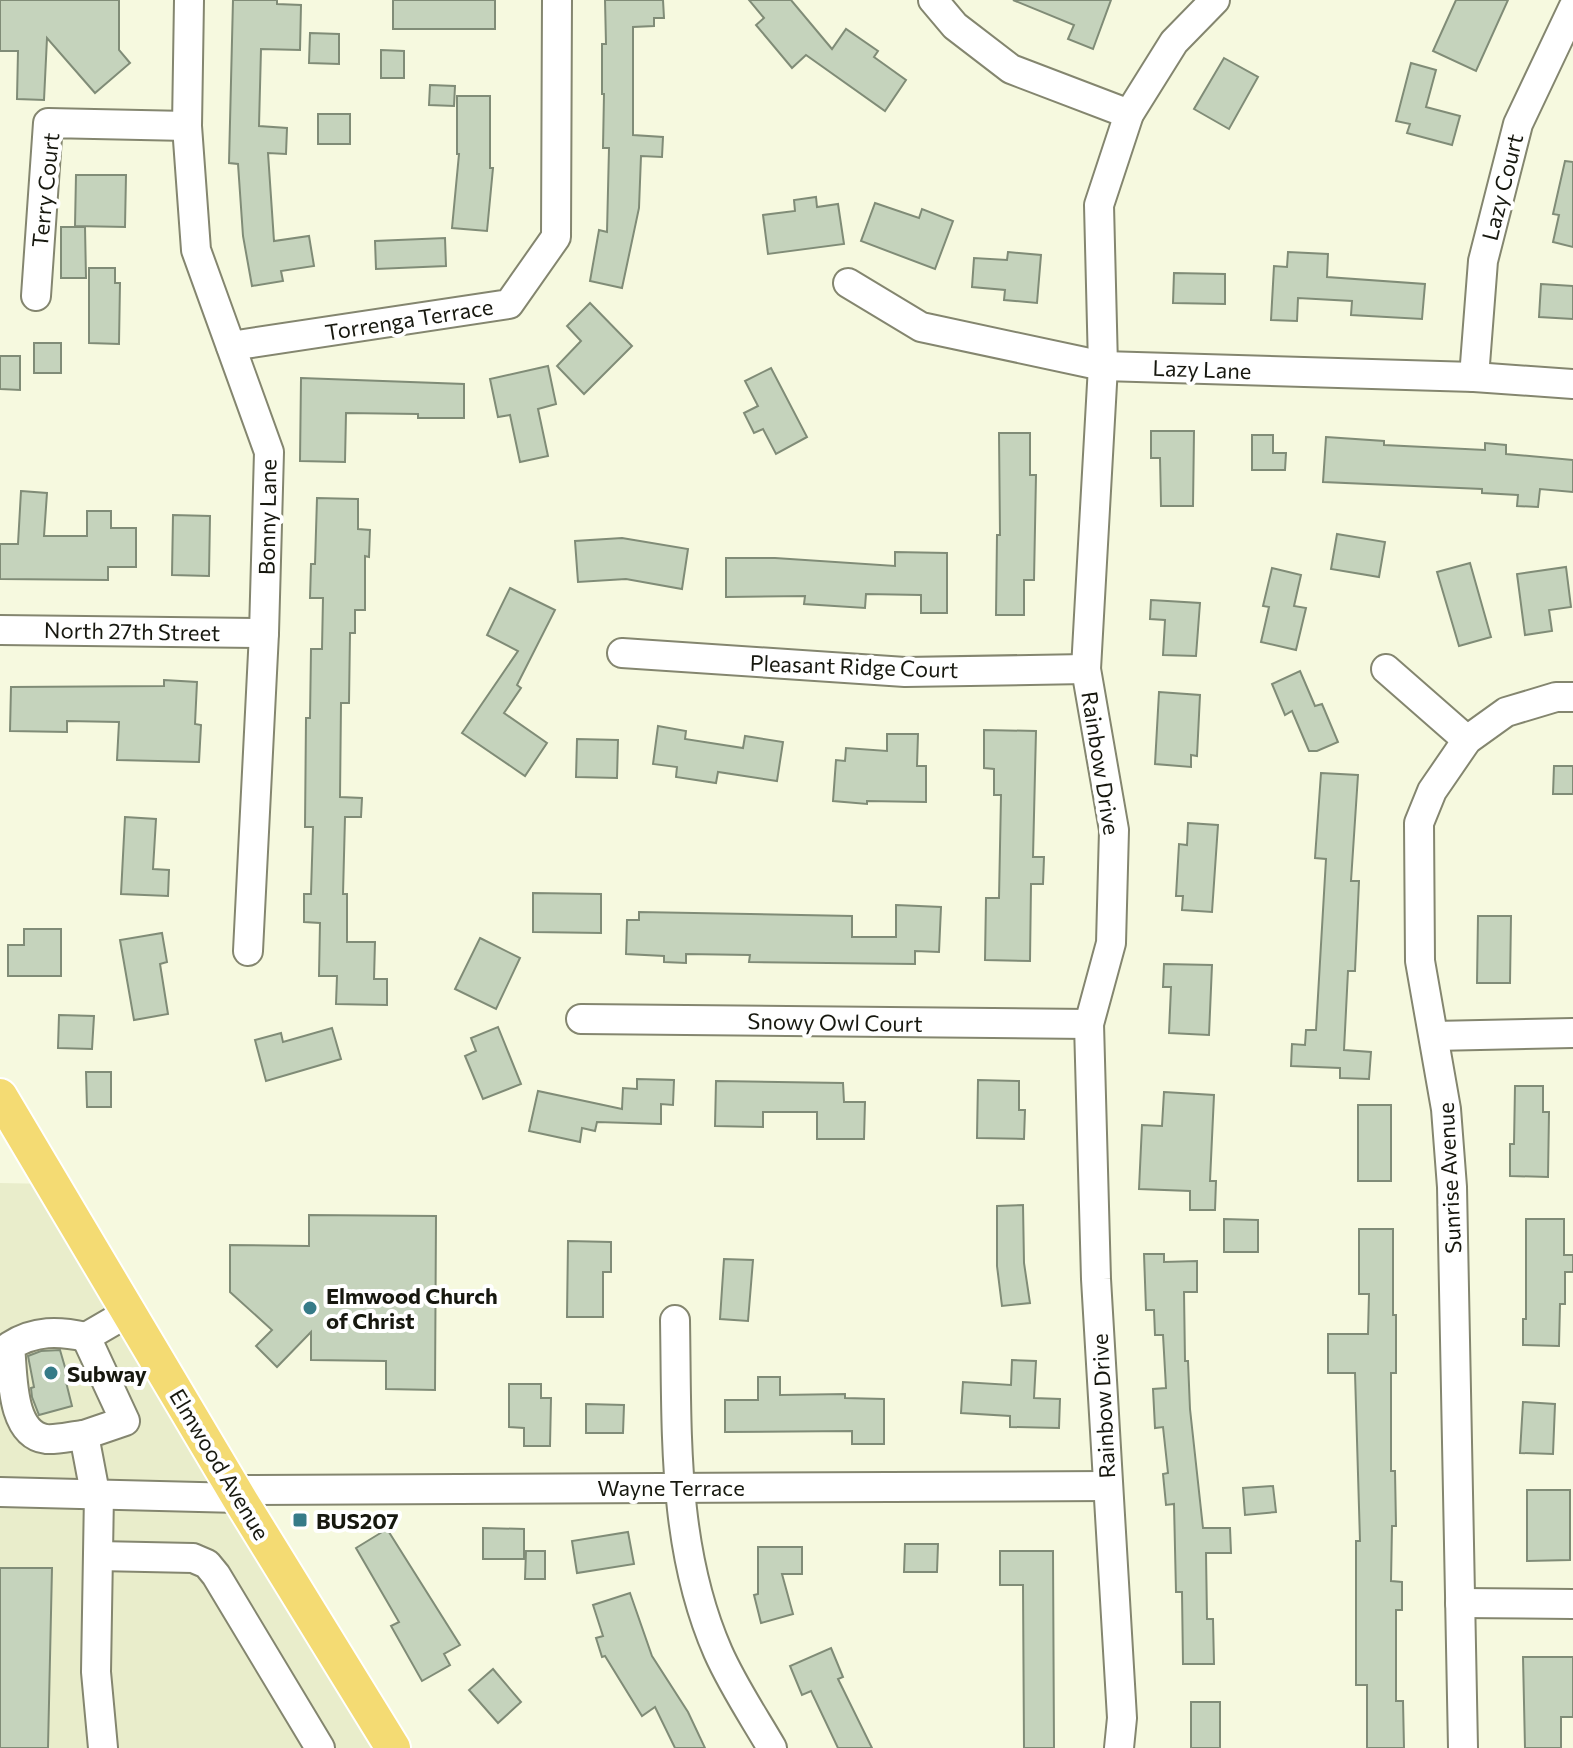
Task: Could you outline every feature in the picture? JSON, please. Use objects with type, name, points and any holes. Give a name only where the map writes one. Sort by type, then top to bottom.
[{"type":"main road","name":"Elmwood Avenue","points":[[0,1096],[237,1494],[393,1748]]},
{"type":"street","name":"Bonny Lane","points":[[189,0],[187,126],[196,250],[269,452],[264,633],[248,951]]},
{"type":"street","name":"Torrenga Terrace","points":[[231,346],[509,304],[556,237],[557,0]]},
{"type":"street","points":[[933,0],[955,26],[1011,69],[1129,114]]},
{"type":"street","name":"Rainbow Drive","points":[[1119,1748],[1122,1718],[1096,1279],[1089,1024],[1111,943],[1114,830],[1086,669],[1103,366],[1099,205],[1129,114],[1174,42],[1215,0]]},
{"type":"street","name":"Lazy Court","points":[[1474,377],[1483,261],[1518,124],[1573,8]]},
{"type":"street","name":"Terry Court","points":[[36,296],[48,123],[187,126]]},
{"type":"street","name":"Lazy Lane","points":[[848,283],[921,327],[1103,366],[1474,377],[1573,384]]},
{"type":"street","name":"North 27th Street","points":[[0,630],[264,633]]},
{"type":"street","name":"Pleasant Ridge Court","points":[[622,653],[905,672],[1086,669]]},
{"type":"street","points":[[1386,669],[1467,740]]},
{"type":"street","name":"Sunrise Avenue","points":[[1463,1748],[1452,1187],[1446,1109],[1420,961],[1419,823],[1432,791],[1467,740],[1506,712],[1556,697],[1573,697]]},
{"type":"street","name":"Snowy Owl Court","points":[[581,1019],[1089,1024]]},
{"type":"street","points":[[1434,1036],[1573,1033]]},
{"type":"street","points":[[86,1337],[125,1421],[84,1435],[45,1439],[28,1429],[15,1406],[10,1346],[23,1338],[57,1331],[86,1337],[129,1312]]},
{"type":"street","points":[[675,1320],[679,1487],[687,1551],[703,1612],[718,1652],[772,1748]]},
{"type":"street","points":[[84,1435],[97,1494],[96,1672],[103,1748]]},
{"type":"street","name":"Wayne Terrace","points":[[0,1492],[237,1494],[679,1487],[1107,1486]]},
{"type":"street","points":[[98,1556],[193,1558],[207,1564],[320,1748]]},
{"type":"street","points":[[1460,1603],[1573,1604]]},
{"type":"shaded area","points":[[0,1183],[53,1184],[393,1748],[0,1748]]},
{"type":"building","points":[[0,0],[119,0],[119,50],[130,63],[95,93],[47,38],[44,100],[17,99],[18,51],[0,51]]},
{"type":"building","points":[[233,0],[277,0],[277,4],[301,5],[300,50],[261,49],[259,126],[287,128],[286,154],[268,153],[274,241],[309,236],[314,266],[281,271],[283,281],[252,286],[243,236],[238,164],[229,163]]},
{"type":"building","points":[[393,0],[495,0],[495,29],[393,29]]},
{"type":"building","points":[[605,0],[663,0],[664,18],[654,18],[654,26],[633,27],[633,135],[663,137],[662,157],[641,156],[639,208],[622,288],[590,281],[599,230],[607,232],[609,148],[603,148],[602,94],[602,44],[606,44]]},
{"type":"building","points":[[749,0],[791,0],[832,49],[846,29],[878,51],[874,57],[906,80],[885,111],[806,55],[792,68],[756,25],[764,18]]},
{"type":"building","points":[[1013,0],[1111,0],[1093,49],[1068,39],[1074,25]]},
{"type":"building","points":[[1456,0],[1508,0],[1476,71],[1433,51]]},
{"type":"building","points":[[310,33],[339,34],[339,64],[309,63]]},
{"type":"building","points":[[381,50],[404,51],[404,78],[381,78]]},
{"type":"building","points":[[1224,58],[1258,77],[1229,129],[1194,109]]},
{"type":"building","points":[[1411,63],[1436,70],[1426,107],[1460,116],[1452,145],[1407,133],[1410,124],[1396,121]]},
{"type":"building","points":[[430,85],[455,86],[454,106],[429,105]]},
{"type":"building","points":[[457,96],[490,96],[490,168],[493,168],[487,231],[452,228],[459,154]]},
{"type":"building","points":[[318,114],[350,114],[350,144],[318,144]]},
{"type":"building","points":[[1565,161],[1573,162],[1573,247],[1553,242],[1559,215],[1553,214]]},
{"type":"building","points":[[76,175],[126,175],[125,227],[75,226]]},
{"type":"building","points":[[816,197],[817,207],[838,204],[844,244],[768,254],[763,215],[795,211],[794,200]]},
{"type":"building","points":[[875,203],[919,218],[922,209],[953,221],[935,269],[861,241]]},
{"type":"building","points":[[61,227],[85,227],[86,278],[61,278]]},
{"type":"building","points":[[445,238],[446,266],[376,269],[375,241]]},
{"type":"building","points":[[1008,252],[1041,255],[1037,303],[1004,300],[1005,290],[972,287],[974,258],[1007,260]]},
{"type":"building","points":[[1288,252],[1328,254],[1327,277],[1425,284],[1422,319],[1351,315],[1352,301],[1298,298],[1297,321],[1271,320],[1274,266],[1287,267]]},
{"type":"building","points":[[89,268],[115,268],[115,283],[120,283],[119,344],[89,343]]},
{"type":"building","points":[[1174,273],[1225,274],[1225,304],[1173,303]]},
{"type":"building","points":[[1541,284],[1573,286],[1573,319],[1539,317]]},
{"type":"building","points":[[590,303],[632,346],[584,394],[557,366],[581,341],[567,326]]},
{"type":"building","points":[[34,343],[61,343],[61,373],[34,373]]},
{"type":"building","points":[[0,356],[20,356],[20,390],[0,389]]},
{"type":"building","points":[[548,366],[556,404],[538,409],[548,456],[520,462],[510,415],[498,417],[490,379]]},
{"type":"building","points":[[771,368],[807,437],[776,454],[763,429],[754,433],[744,413],[758,406],[745,381]]},
{"type":"building","points":[[301,378],[464,384],[464,418],[346,413],[345,462],[300,461]]},
{"type":"building","points":[[1151,431],[1194,431],[1193,506],[1161,506],[1160,458],[1151,458]]},
{"type":"building","points":[[999,433],[1030,433],[1030,475],[1036,475],[1034,580],[1024,580],[1024,615],[996,615],[997,535],[1000,535]]},
{"type":"building","points":[[1252,435],[1273,435],[1273,453],[1286,453],[1285,470],[1252,470]]},
{"type":"building","points":[[1326,437],[1384,441],[1384,445],[1485,450],[1485,443],[1506,445],[1506,454],[1573,460],[1573,492],[1540,489],[1538,507],[1517,506],[1518,495],[1482,493],[1482,489],[1323,482]]},
{"type":"building","points":[[21,491],[47,493],[44,536],[87,536],[87,511],[111,511],[111,528],[136,528],[136,567],[108,567],[108,580],[0,579],[0,544],[18,544]]},
{"type":"building","points":[[317,498],[358,499],[358,529],[370,530],[369,557],[365,556],[365,610],[355,610],[355,633],[350,633],[349,703],[341,703],[340,797],[362,798],[361,817],[345,817],[343,894],[347,894],[347,942],[375,942],[374,979],[387,979],[387,1005],[336,1004],[337,976],[319,976],[320,923],[304,922],[304,894],[311,894],[313,827],[305,827],[306,718],[310,718],[311,649],[322,649],[323,598],[310,598],[311,564],[315,564]]},
{"type":"building","points":[[173,515],[210,516],[209,576],[172,575]]},
{"type":"building","points":[[1337,534],[1385,542],[1379,577],[1331,569]]},
{"type":"building","points":[[622,538],[688,549],[682,589],[626,579],[578,582],[575,541]]},
{"type":"building","points":[[895,552],[947,553],[947,613],[921,613],[921,595],[866,594],[865,608],[804,604],[805,596],[726,597],[726,558],[895,566]]},
{"type":"building","points":[[1470,563],[1491,637],[1459,646],[1437,572]]},
{"type":"building","points":[[1566,567],[1571,607],[1549,610],[1552,631],[1525,635],[1517,574]]},
{"type":"building","points":[[1272,568],[1301,575],[1294,606],[1306,608],[1296,650],[1261,642],[1269,607],[1263,606]]},
{"type":"building","points":[[510,588],[555,610],[517,685],[521,688],[504,713],[547,743],[525,776],[462,733],[518,651],[487,635]]},
{"type":"building","points":[[1151,600],[1200,603],[1196,656],[1163,655],[1165,620],[1150,619]]},
{"type":"building","points":[[1300,671],[1315,706],[1322,704],[1338,742],[1317,751],[1309,751],[1292,711],[1285,715],[1272,684]]},
{"type":"building","points":[[164,680],[197,682],[195,724],[201,725],[199,762],[117,760],[119,722],[67,721],[67,732],[10,731],[11,687],[164,686]]},
{"type":"building","points":[[1159,692],[1200,695],[1197,756],[1191,755],[1191,767],[1155,764]]},
{"type":"building","points":[[658,726],[686,731],[685,739],[743,748],[745,736],[783,742],[777,781],[718,772],[716,783],[676,777],[677,767],[653,764]]},
{"type":"building","points":[[984,730],[1036,731],[1033,857],[1044,857],[1043,884],[1031,884],[1030,961],[985,960],[986,898],[999,898],[1001,795],[994,795],[994,769],[984,768]]},
{"type":"building","points":[[887,734],[918,734],[917,766],[926,766],[926,802],[867,801],[867,804],[833,801],[836,760],[845,761],[846,748],[887,751]]},
{"type":"building","points":[[577,739],[618,740],[617,778],[576,777]]},
{"type":"building","points":[[1554,766],[1573,766],[1573,794],[1553,794]]},
{"type":"building","points":[[1321,773],[1358,775],[1351,881],[1359,881],[1355,971],[1348,971],[1344,1050],[1371,1052],[1369,1079],[1340,1078],[1340,1068],[1291,1066],[1292,1044],[1305,1045],[1306,1030],[1316,1030],[1326,859],[1315,858]]},
{"type":"building","points":[[125,817],[156,819],[153,869],[169,870],[168,896],[121,894]]},
{"type":"building","points":[[1188,823],[1218,825],[1212,912],[1182,910],[1183,896],[1176,896],[1179,844],[1187,845]]},
{"type":"building","points":[[533,893],[601,894],[601,933],[533,932]]},
{"type":"building","points":[[896,905],[941,907],[939,952],[915,951],[915,964],[749,962],[750,955],[686,954],[686,963],[664,962],[664,956],[626,954],[627,920],[639,920],[639,912],[852,916],[852,937],[896,937]]},
{"type":"building","points":[[1478,916],[1511,916],[1510,983],[1477,983]]},
{"type":"building","points":[[24,929],[61,929],[61,976],[8,976],[8,945],[24,945]]},
{"type":"building","points":[[162,933],[167,962],[160,964],[168,1014],[134,1020],[120,940]]},
{"type":"building","points":[[480,938],[520,958],[496,1009],[455,989]]},
{"type":"building","points":[[1164,964],[1212,965],[1209,1035],[1169,1033],[1171,987],[1163,987]]},
{"type":"building","points":[[59,1015],[94,1016],[92,1049],[58,1048]]},
{"type":"building","points":[[498,1027],[521,1084],[483,1099],[465,1056],[476,1051],[471,1038]]},
{"type":"building","points":[[332,1028],[341,1059],[266,1081],[255,1040],[281,1033],[283,1042]]},
{"type":"building","points":[[86,1072],[111,1072],[111,1107],[87,1107]]},
{"type":"building","points":[[637,1079],[674,1080],[673,1105],[661,1104],[661,1124],[597,1122],[595,1131],[582,1128],[580,1142],[529,1131],[538,1091],[622,1109],[623,1088],[637,1089]]},
{"type":"building","points":[[978,1080],[1019,1081],[1019,1110],[1025,1110],[1024,1139],[977,1138]]},
{"type":"building","points":[[716,1081],[843,1083],[844,1102],[865,1102],[864,1139],[817,1139],[817,1112],[763,1112],[763,1127],[715,1126]]},
{"type":"building","points":[[1515,1086],[1543,1086],[1543,1112],[1549,1112],[1548,1177],[1510,1176]]},
{"type":"building","points":[[1164,1092],[1214,1095],[1210,1181],[1216,1181],[1215,1210],[1190,1210],[1190,1191],[1139,1189],[1142,1125],[1162,1126]]},
{"type":"building","points":[[1358,1105],[1391,1105],[1391,1181],[1358,1181]]},
{"type":"building","points":[[1023,1205],[1024,1263],[1030,1303],[1002,1306],[997,1266],[997,1206]]},
{"type":"building","name":"Elmwood Church of Christ","points":[[309,1215],[436,1216],[435,1390],[386,1389],[386,1361],[311,1360],[311,1332],[277,1367],[256,1346],[272,1330],[230,1292],[230,1245],[309,1246]]},
{"type":"building","points":[[1224,1219],[1258,1220],[1258,1252],[1224,1252]]},
{"type":"building","points":[[1526,1219],[1564,1219],[1564,1255],[1573,1255],[1573,1272],[1565,1272],[1565,1304],[1560,1304],[1559,1346],[1523,1345]]},
{"type":"building","points":[[1359,1229],[1393,1229],[1396,1373],[1391,1373],[1391,1471],[1395,1471],[1396,1526],[1392,1526],[1391,1581],[1402,1582],[1402,1610],[1396,1610],[1396,1701],[1403,1701],[1404,1748],[1367,1748],[1367,1685],[1356,1685],[1356,1541],[1360,1541],[1355,1373],[1328,1373],[1328,1334],[1368,1334],[1369,1294],[1359,1294]]},
{"type":"building","points":[[568,1241],[611,1242],[611,1272],[603,1272],[603,1317],[567,1317]]},
{"type":"building","points":[[1144,1254],[1164,1254],[1164,1262],[1197,1261],[1197,1292],[1184,1292],[1185,1361],[1188,1361],[1203,1528],[1230,1528],[1231,1553],[1206,1553],[1207,1619],[1213,1619],[1214,1664],[1183,1664],[1182,1592],[1176,1592],[1174,1504],[1166,1505],[1163,1474],[1168,1473],[1163,1427],[1155,1428],[1153,1389],[1166,1388],[1163,1335],[1155,1335],[1154,1310],[1146,1310]]},
{"type":"building","points":[[724,1259],[753,1260],[748,1321],[720,1319]]},
{"type":"building","name":"Subway","points":[[60,1350],[72,1406],[39,1415],[32,1397],[31,1388],[34,1387],[28,1356],[41,1351]]},
{"type":"building","points":[[1012,1360],[1036,1361],[1034,1398],[1060,1399],[1059,1428],[1010,1427],[1010,1416],[961,1413],[963,1382],[1011,1385]]},
{"type":"building","points":[[758,1377],[780,1377],[780,1395],[845,1394],[845,1398],[884,1399],[884,1444],[852,1444],[852,1431],[725,1432],[725,1400],[758,1400]]},
{"type":"building","points":[[509,1384],[541,1384],[541,1398],[551,1398],[550,1446],[524,1446],[524,1428],[509,1427]]},
{"type":"building","points":[[1523,1402],[1555,1404],[1553,1454],[1520,1453]]},
{"type":"building","points":[[586,1404],[624,1405],[623,1433],[586,1433]]},
{"type":"building","points":[[1273,1486],[1276,1512],[1245,1515],[1243,1488]]},
{"type":"building","points":[[1527,1490],[1570,1490],[1570,1560],[1527,1561]]},
{"type":"building","points":[[483,1528],[524,1529],[524,1559],[483,1559]]},
{"type":"building","points":[[387,1529],[460,1645],[444,1654],[450,1665],[422,1681],[391,1626],[399,1622],[356,1548]]},
{"type":"building","points":[[628,1532],[634,1564],[577,1573],[572,1541]]},
{"type":"building","points":[[905,1544],[938,1544],[937,1572],[904,1572]]},
{"type":"building","points":[[758,1547],[802,1547],[802,1574],[782,1574],[793,1614],[761,1623],[754,1595],[758,1594]]},
{"type":"building","points":[[526,1551],[545,1551],[545,1579],[525,1579]]},
{"type":"building","points":[[1000,1551],[1053,1551],[1054,1748],[1024,1748],[1023,1585],[1000,1585]]},
{"type":"building","points":[[0,1568],[52,1568],[48,1748],[0,1748]]},
{"type":"building","points":[[630,1593],[652,1656],[688,1712],[705,1748],[675,1748],[655,1707],[642,1716],[605,1656],[602,1657],[596,1638],[603,1636],[593,1605]]},
{"type":"building","points":[[831,1648],[843,1677],[838,1679],[872,1748],[838,1748],[811,1691],[802,1695],[790,1666]]},
{"type":"building","points":[[1523,1657],[1573,1657],[1573,1717],[1561,1717],[1561,1748],[1525,1748]]},
{"type":"building","points":[[493,1669],[521,1702],[498,1723],[469,1690]]},
{"type":"building","points":[[1191,1702],[1220,1702],[1220,1748],[1191,1748]]},
{"type":"place","name":"Elmwood Church of Christ","points":[[310,1308]]},
{"type":"place","name":"Subway","points":[[51,1373]]},
{"type":"place","name":"BUS207","points":[[300,1520]]}]
